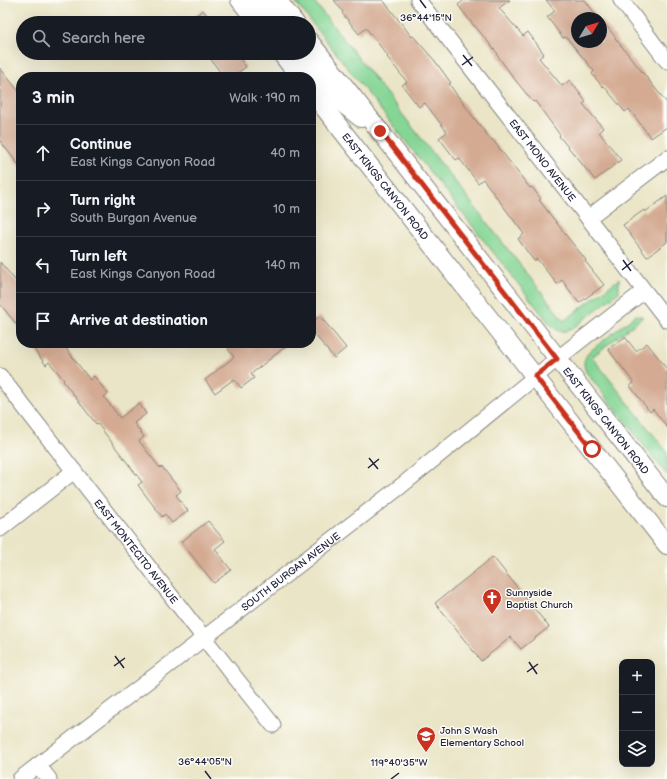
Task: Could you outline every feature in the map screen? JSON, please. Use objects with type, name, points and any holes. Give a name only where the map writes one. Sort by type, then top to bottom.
[{"type":"main road","points":[[240,0],[253,16]]},
{"type":"main road","points":[[260,0],[273,16]]},
{"type":"main road","points":[[277,0],[290,16]]},
{"type":"main road","name":"EAST KINGS CANYON ROAD","points":[[316,50],[667,498]]},
{"type":"main road","points":[[287,60],[296,72]]},
{"type":"main road","points":[[306,60],[316,72]]},
{"type":"main road","points":[[316,73],[337,100],[380,131]]},
{"type":"main road","name":"EAST KINGS CANYON ROAD","points":[[316,97],[667,545]]},
{"type":"street","name":"EAST MONO AVENUE","points":[[418,0],[667,320]]},
{"type":"street","points":[[621,0],[667,61]]},
{"type":"street","points":[[588,218],[667,158]]},
{"type":"street","name":"SOUTH BURGAN AVENUE","points":[[20,779],[401,486],[535,376],[644,291]]},
{"type":"street","name":"EAST MONTECITO AVENUE","points":[[0,376],[273,725]]},
{"type":"street","points":[[0,529],[74,471]]},
{"type":"street","points":[[38,765],[48,779]]},
{"type":"green space","points":[[294,0],[313,0],[564,321],[619,279],[619,292],[572,329],[559,331],[554,328],[316,28],[316,16],[307,16]]},
{"type":"green space","points":[[636,315],[643,317],[592,357],[667,452],[667,475],[586,372],[584,367],[584,362],[589,352]]},
{"type":"building","points":[[334,0],[383,0],[412,37],[413,36],[435,61],[451,83],[449,84],[471,114],[530,188],[532,187],[541,199],[539,200],[604,285],[579,303],[562,280],[557,284],[537,259],[534,261],[518,239],[524,234],[483,179],[478,183],[459,158],[456,160],[439,138],[447,132],[425,103],[419,107],[402,85],[407,82],[366,28],[359,34],[342,13],[343,12]]},
{"type":"building","points":[[464,0],[510,0],[499,8],[523,36],[528,32],[544,54],[539,58],[562,86],[570,80],[586,102],[583,104],[603,128],[599,132],[621,160],[595,180],[559,136],[560,135],[535,101],[533,102],[516,81],[497,55],[498,54],[458,5]]},
{"type":"building","points":[[546,0],[585,0],[594,12],[571,12],[571,43],[566,37],[563,38],[547,17],[555,11]]},
{"type":"building","points":[[203,10],[208,16],[195,16]]},
{"type":"building","points":[[607,27],[667,103],[667,127],[651,138],[629,109],[625,112],[604,86],[603,87],[592,74],[594,71],[575,48],[607,48]]},
{"type":"building","points":[[211,60],[241,60],[246,67],[239,72],[220,72]]},
{"type":"building","points":[[0,68],[16,88],[16,162],[0,141]]},
{"type":"building","points":[[667,196],[667,242],[647,257],[623,225],[644,210],[645,212]]},
{"type":"building","points":[[0,262],[16,281],[16,324],[0,304]]},
{"type":"building","points":[[320,316],[346,348],[334,358],[316,336],[316,319]]},
{"type":"building","points":[[625,337],[636,351],[647,343],[667,369],[667,427],[653,409],[650,412],[630,386],[634,383],[608,349]]},
{"type":"building","points":[[33,348],[66,348],[90,380],[94,376],[108,394],[104,397],[120,418],[139,403],[146,414],[134,423],[144,437],[139,441],[160,468],[162,467],[181,491],[176,495],[188,511],[172,523],[165,514],[162,517],[138,485],[142,482],[97,423],[96,424],[49,362],[46,365]]},
{"type":"building","points":[[284,348],[251,374],[254,378],[241,388],[234,379],[215,393],[205,380],[234,357],[228,349]]},
{"type":"building","points":[[208,521],[225,541],[215,549],[231,570],[214,583],[181,542]]},
{"type":"building","name":"Sunnyside Baptist Church","points":[[493,557],[549,627],[521,649],[511,637],[481,661],[435,603]]},
{"type":"place","name":"Sunnyside Baptist Church","points":[[492,615]]},
{"type":"place","name":"John S Wash Elementary School","points":[[426,753]]},
{"type":"route","points":[[380,131],[557,359],[535,376],[592,449]]}]
